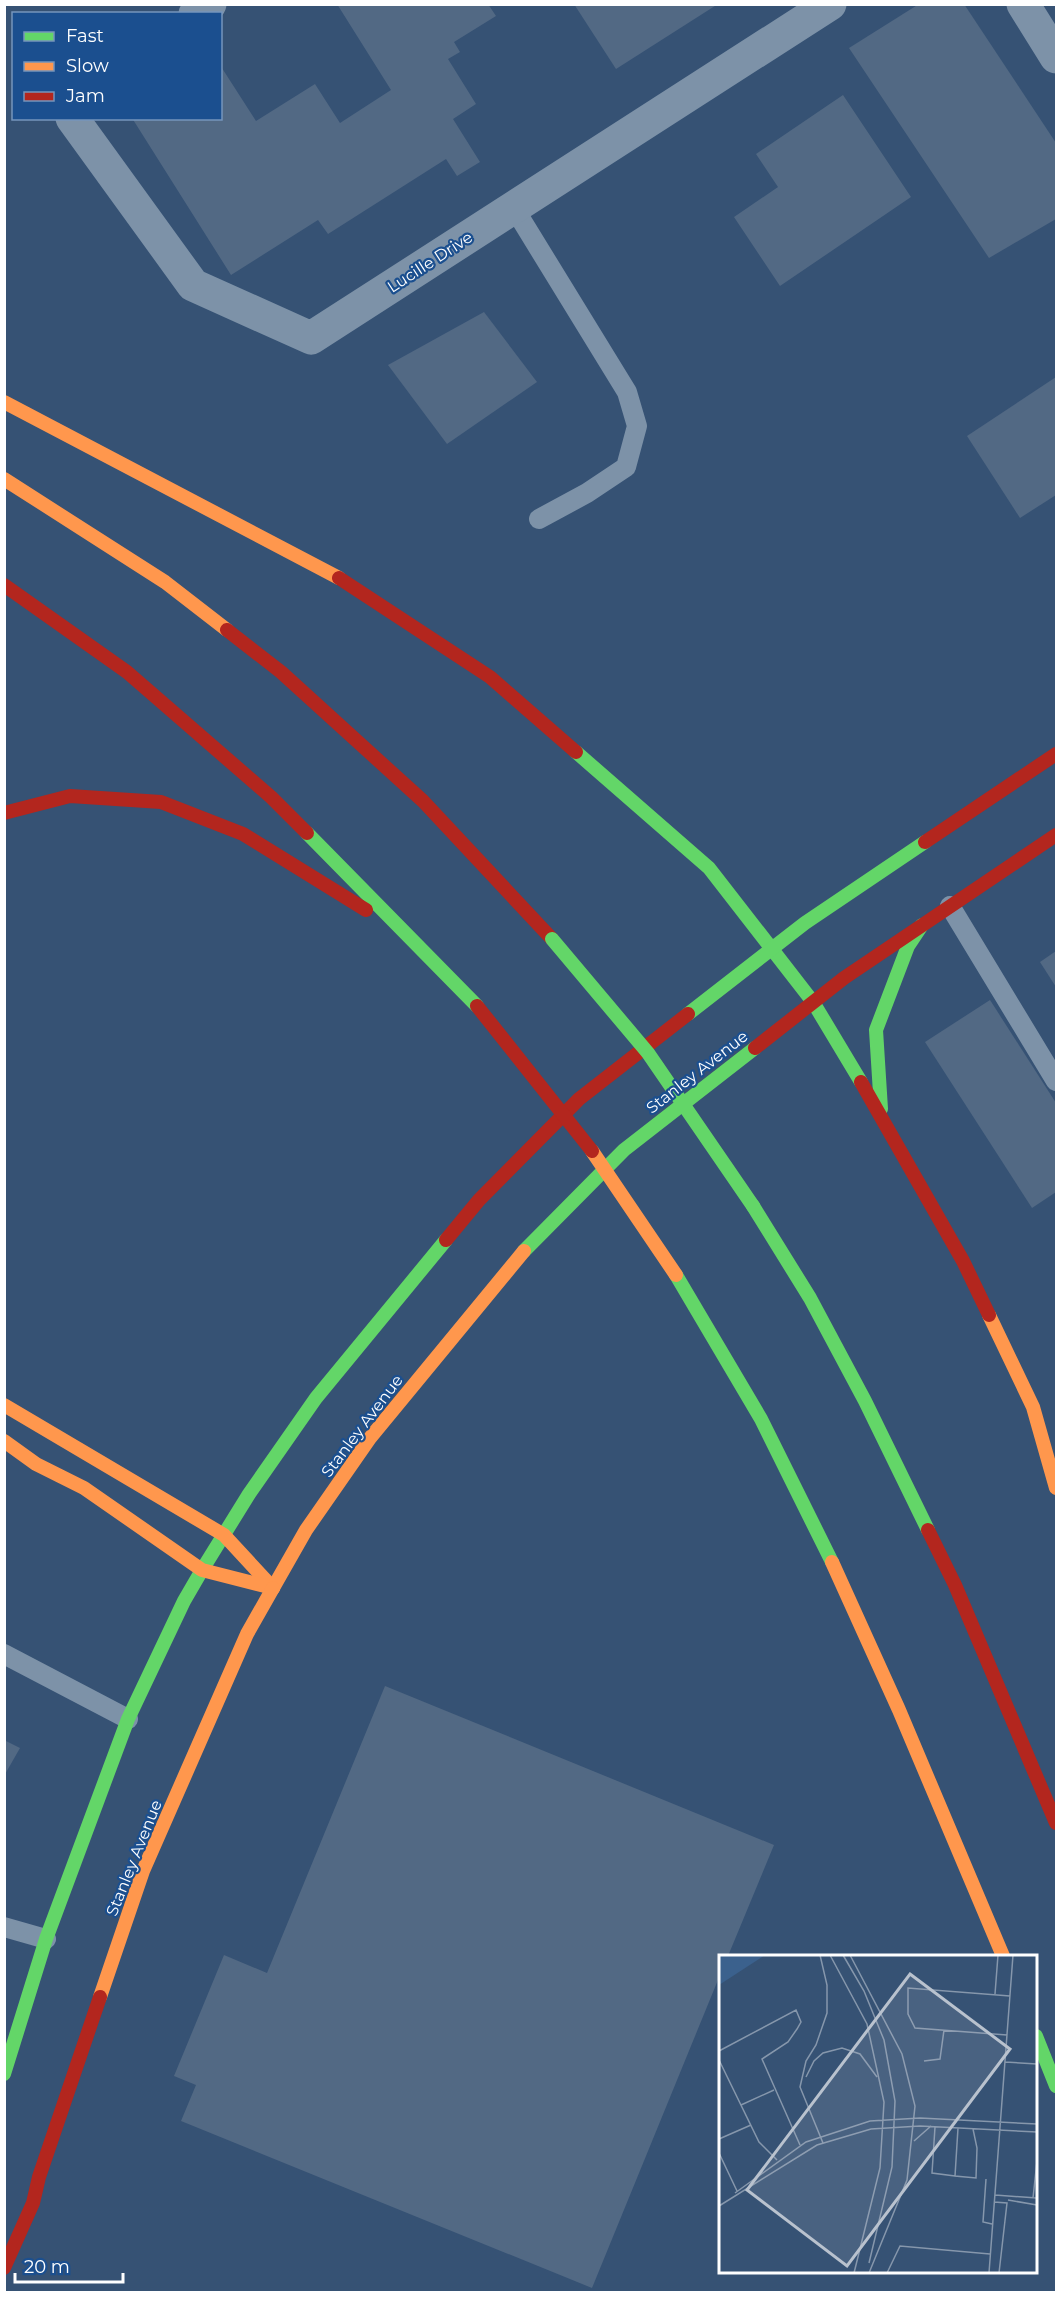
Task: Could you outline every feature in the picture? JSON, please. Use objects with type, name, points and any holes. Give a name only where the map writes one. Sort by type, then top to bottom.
[{"type":"main road","points":[[4,402],[353,585],[490,677],[709,868],[813,1002],[882,1116],[963,1261],[1033,1407],[1056,1488]]},
{"type":"main road","points":[[4,479],[165,582],[281,672],[423,801],[552,939],[648,1053],[753,1206],[810,1298],[875,1421],[955,1585],[1056,1823]]},
{"type":"main road","points":[[4,585],[127,672],[271,797],[477,1006],[582,1137],[676,1275],[725,1355],[786,1466],[836,1571],[1003,1955]]},
{"type":"main road","points":[[4,2074],[46,1939],[128,1719],[184,1601],[202,1570],[249,1494],[316,1398],[479,1200],[579,1099],[805,923],[1056,754]]},
{"type":"main road","points":[[4,813],[70,796],[161,802],[243,834],[411,938]]},
{"type":"main road","name":"Stanley Avenue","points":[[4,2268],[33,2203],[43,2166],[143,1870],[247,1634],[306,1530],[370,1438],[529,1245],[624,1150],[844,978],[1056,835]]},
{"type":"main road","points":[[882,1116],[876,1030],[908,946],[922,925]]},
{"type":"main road","points":[[4,1405],[224,1535],[273,1588]]},
{"type":"main road","points":[[4,1441],[36,1464],[84,1488],[202,1570],[273,1588]]},
{"type":"main road","points":[[1037,2041],[1056,2086]]},
{"type":"street","name":"Lucille Drive","points":[[73,120],[193,285],[311,338],[830,4]]},
{"type":"street","points":[[1023,4],[1056,57]]},
{"type":"lane","points":[[514,208],[627,392],[637,426],[626,467],[586,494],[539,519]]},
{"type":"lane","points":[[950,906],[1056,1081]]},
{"type":"lane","points":[[4,1654],[128,1719]]},
{"type":"lane","points":[[4,1927],[46,1939]]},
{"type":"building","points":[[337,4],[488,4],[496,16],[454,42],[460,52],[448,59],[476,104],[453,119],[480,162],[457,176],[446,159],[328,234],[318,220],[231,275],[133,120],[222,120],[222,68],[256,121],[315,84],[340,123],[391,90]]},
{"type":"building","points":[[574,4],[718,4],[616,69]]},
{"type":"building","points":[[919,4],[964,4],[1056,143],[1056,219],[989,258],[849,48]]},
{"type":"building","points":[[843,95],[911,197],[780,286],[734,217],[778,187],[756,154]]},
{"type":"building","points":[[484,312],[537,382],[447,444],[388,365]]},
{"type":"building","points":[[1056,377],[1056,495],[1020,518],[967,436]]},
{"type":"building","points":[[1056,951],[1056,987],[1040,962]]},
{"type":"building","points":[[990,1000],[1056,1103],[1056,1192],[1032,1208],[925,1042]]},
{"type":"building","points":[[385,1686],[774,1845],[728,1955],[719,1955],[719,1977],[592,2288],[181,2121],[196,2085],[174,2076],[224,1955],[267,1973]]},
{"type":"building","points":[[4,1740],[20,1748],[4,1776]]},
{"type":"traffic: fast","points":[[576,752],[709,868],[813,1002],[861,1082]]},
{"type":"traffic: fast","points":[[307,833],[477,1006]]},
{"type":"traffic: fast","points":[[688,1014],[805,923],[925,842]]},
{"type":"traffic: fast","points":[[881,1109],[876,1030],[908,946],[922,925]]},
{"type":"traffic: fast","points":[[552,939],[648,1053],[753,1206]]},
{"type":"traffic: fast","points":[[524,1251],[624,1150],[755,1048]]},
{"type":"traffic: fast","points":[[753,1206],[810,1298],[865,1401],[928,1530]]},
{"type":"traffic: fast","points":[[202,1570],[249,1494],[316,1398],[446,1240]]},
{"type":"traffic: fast","points":[[676,1275],[761,1419],[832,1562]]},
{"type":"traffic: fast","points":[[4,2074],[46,1939],[128,1719],[184,1601],[202,1570]]},
{"type":"traffic: fast","points":[[1037,2038],[1056,2086]]},
{"type":"traffic: slow","points":[[4,402],[339,578]]},
{"type":"traffic: slow","points":[[4,479],[165,582],[227,630]]},
{"type":"traffic: slow","points":[[592,1151],[676,1275]]},
{"type":"traffic: slow","points":[[273,1588],[306,1530],[370,1438],[524,1251]]},
{"type":"traffic: slow","points":[[989,1315],[1033,1407],[1056,1488]]},
{"type":"traffic: slow","points":[[4,1405],[224,1535],[273,1588]]},
{"type":"traffic: slow","points":[[4,1441],[36,1464],[84,1488],[202,1570],[273,1588]]},
{"type":"traffic: slow","points":[[832,1562],[899,1710],[1003,1955]]},
{"type":"traffic: slow","points":[[100,1997],[143,1871],[247,1634],[273,1588]]},
{"type":"traffic: jam","points":[[339,578],[490,677],[576,752]]},
{"type":"traffic: jam","points":[[4,585],[127,672],[271,797],[307,833]]},
{"type":"traffic: jam","points":[[227,630],[281,672],[423,801],[552,939]]},
{"type":"traffic: jam","points":[[925,842],[1056,754]]},
{"type":"traffic: jam","points":[[4,813],[70,796],[161,802],[243,834],[366,910]]},
{"type":"traffic: jam","points":[[755,1048],[844,978],[1056,835]]},
{"type":"traffic: jam","points":[[477,1006],[592,1151]]},
{"type":"traffic: jam","points":[[446,1240],[479,1200],[579,1099],[688,1014]]},
{"type":"traffic: jam","points":[[861,1082],[963,1261],[989,1315]]},
{"type":"traffic: jam","points":[[928,1530],[955,1585],[1056,1823]]},
{"type":"traffic: jam","points":[[4,2268],[33,2203],[39,2177],[100,1997]]}]
